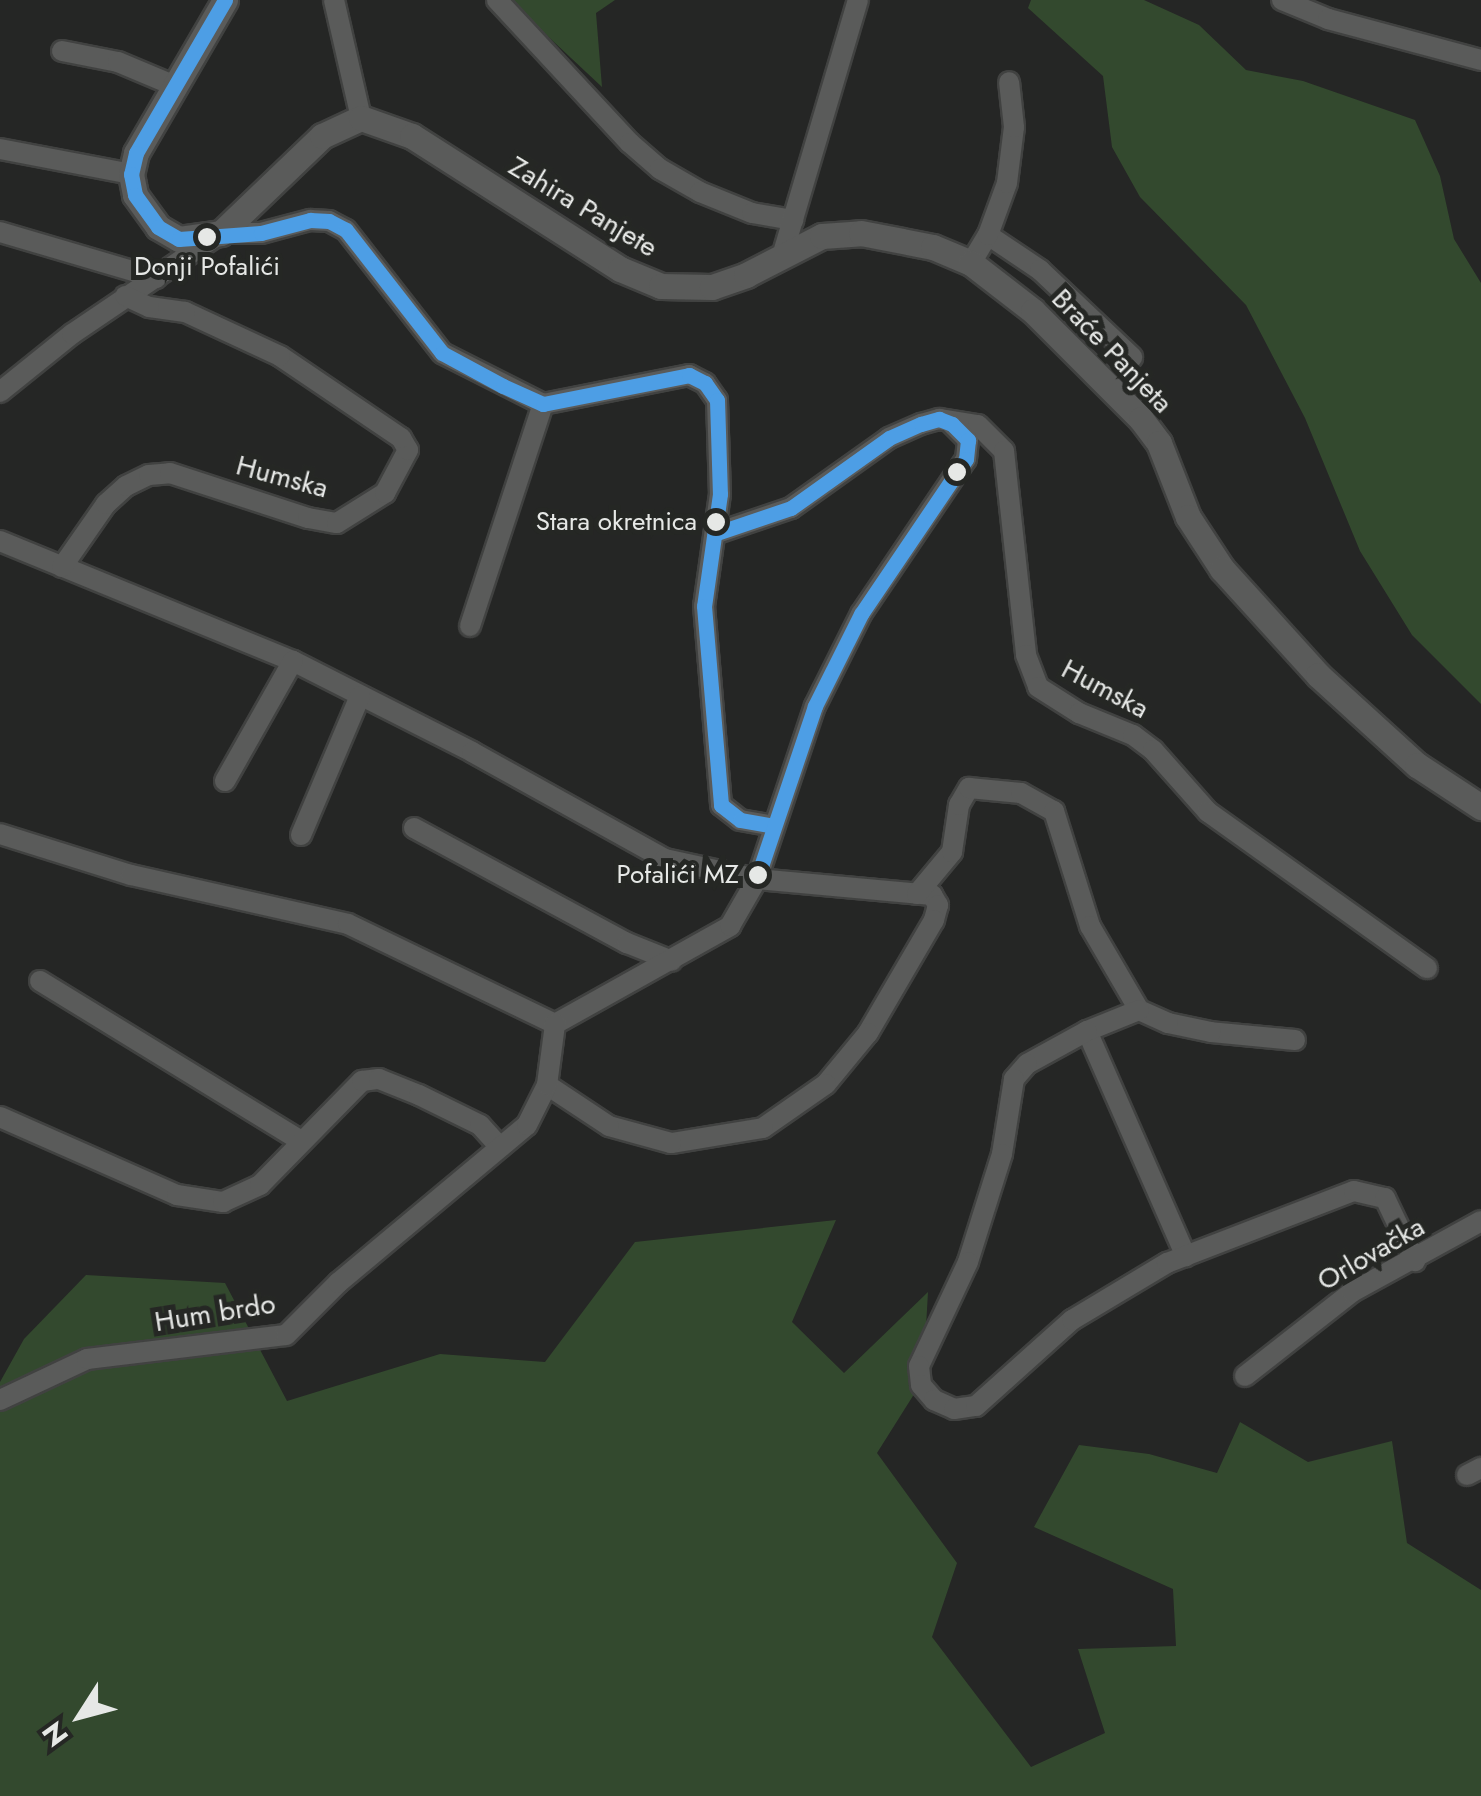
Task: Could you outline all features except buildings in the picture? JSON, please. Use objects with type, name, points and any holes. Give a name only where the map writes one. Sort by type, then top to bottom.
[{"type":"street","points":[[225,0],[136,153],[131,174],[141,209],[158,228],[179,238],[261,232],[310,220],[329,221],[346,230],[442,353],[543,404],[689,374],[705,383],[716,400],[717,532],[704,606],[721,805],[740,820],[773,826]]},
{"type":"street","points":[[0,392],[34,362],[125,296],[221,233],[322,136],[361,118],[334,0]]},
{"type":"street","points":[[497,0],[630,143],[660,169],[700,192],[752,213],[792,220]]},
{"type":"street","points":[[783,253],[824,128],[858,0]]},
{"type":"street","points":[[1282,0],[1328,19],[1481,60]]},
{"type":"street","points":[[62,52],[118,62],[175,86]]},
{"type":"street","points":[[971,263],[988,235],[1007,182],[1014,126],[1009,82]]},
{"type":"street","name":"Zahira Panjete","points":[[361,118],[412,136],[620,269],[660,286],[712,286],[746,276],[783,253],[822,236],[861,233],[933,247],[971,263]]},
{"type":"street","points":[[0,149],[131,174]]},
{"type":"street","points":[[0,232],[156,278]]},
{"type":"street","points":[[988,235],[1040,270],[1132,357]]},
{"type":"street","name":"Braće Panjeta","points":[[971,263],[1033,311],[1141,419],[1159,443],[1188,517],[1222,568],[1318,675],[1417,765],[1481,807]]},
{"type":"street","name":"Humska","points":[[62,567],[106,504],[126,486],[149,476],[170,474],[308,518],[337,523],[385,493],[408,450],[401,438],[280,356],[185,312],[149,307],[125,296]]},
{"type":"street","points":[[470,626],[543,404]]},
{"type":"street","points":[[0,834],[131,875],[348,924],[555,1024],[730,926],[757,880],[815,706],[861,614],[966,459],[968,440],[952,424],[939,419],[889,438],[790,508],[717,532]]},
{"type":"street","name":"Humska","points":[[952,424],[978,425],[1004,451],[1026,655],[1038,687],[1054,700],[1133,735],[1153,750],[1208,812],[1426,968]]},
{"type":"street","points":[[3,550],[62,567],[293,662],[472,752],[665,859],[757,880],[932,895],[938,906],[934,920],[868,1033],[826,1084],[763,1128],[671,1143],[609,1126],[546,1086]]},
{"type":"street","points":[[224,780],[293,662]]},
{"type":"street","points":[[301,835],[360,696]]},
{"type":"street","points":[[918,894],[952,852],[959,805],[970,788],[1021,793],[1054,811],[1090,926],[1139,1010],[1168,1023],[1211,1032],[1295,1040]]},
{"type":"street","points":[[414,828],[627,944],[672,961]]},
{"type":"street","points":[[40,981],[301,1141]]},
{"type":"street","points":[[1139,1010],[1087,1030],[1026,1064],[1014,1079],[1002,1154],[968,1262],[919,1366],[921,1385],[934,1400],[954,1409],[976,1406],[1072,1320],[1186,1256],[1354,1191],[1384,1198],[1416,1261]]},
{"type":"street","name":"Hum brdo","points":[[0,1400],[87,1359],[286,1335],[338,1283],[527,1125],[546,1086],[555,1024]]},
{"type":"street","points":[[1087,1030],[1186,1256]]},
{"type":"street","points":[[0,1117],[178,1195],[223,1202],[260,1185],[344,1094],[362,1080],[379,1079],[480,1125],[500,1147]]},
{"type":"street","name":"Orlovačka","points":[[1245,1376],[1352,1292],[1416,1261],[1481,1221]]},
{"type":"green space","points":[[509,0],[615,0],[596,13],[602,87]]},
{"type":"green space","points":[[1031,0],[1144,0],[1199,25],[1246,70],[1303,81],[1415,120],[1440,176],[1454,239],[1481,283],[1481,704],[1412,635],[1360,551],[1305,418],[1246,305],[1140,197],[1112,147],[1103,76],[1028,8]]},
{"type":"green space","points":[[836,1220],[792,1322],[844,1373],[928,1292],[923,1380],[877,1453],[957,1563],[932,1637],[1031,1767],[1105,1733],[1078,1649],[1176,1646],[1173,1589],[1034,1527],[1079,1445],[1149,1454],[1217,1473],[1240,1422],[1308,1462],[1392,1441],[1407,1543],[1481,1590],[1481,1796],[0,1796],[0,1382],[24,1339],[86,1275],[225,1283],[287,1401],[440,1354],[545,1362],[635,1242]]},
{"type":"transit line","points":[[225,0],[136,153],[131,174],[135,195],[158,227],[179,239],[261,233],[310,220],[329,221],[346,230],[442,353],[503,386],[543,404],[689,375],[705,383],[717,400],[720,494],[704,606],[721,805],[740,820],[773,826]]},
{"type":"transit line","points":[[717,533],[791,508],[889,438],[921,424],[939,419],[952,424],[968,440],[966,459],[861,614],[815,706],[758,875]]},
{"type":"place","name":"Donji Pofalići","points":[[207,237]]},
{"type":"place","name":"Stara okretnica","points":[[716,522]]},
{"type":"place","name":"Pofalići MZ","points":[[758,875]]}]
